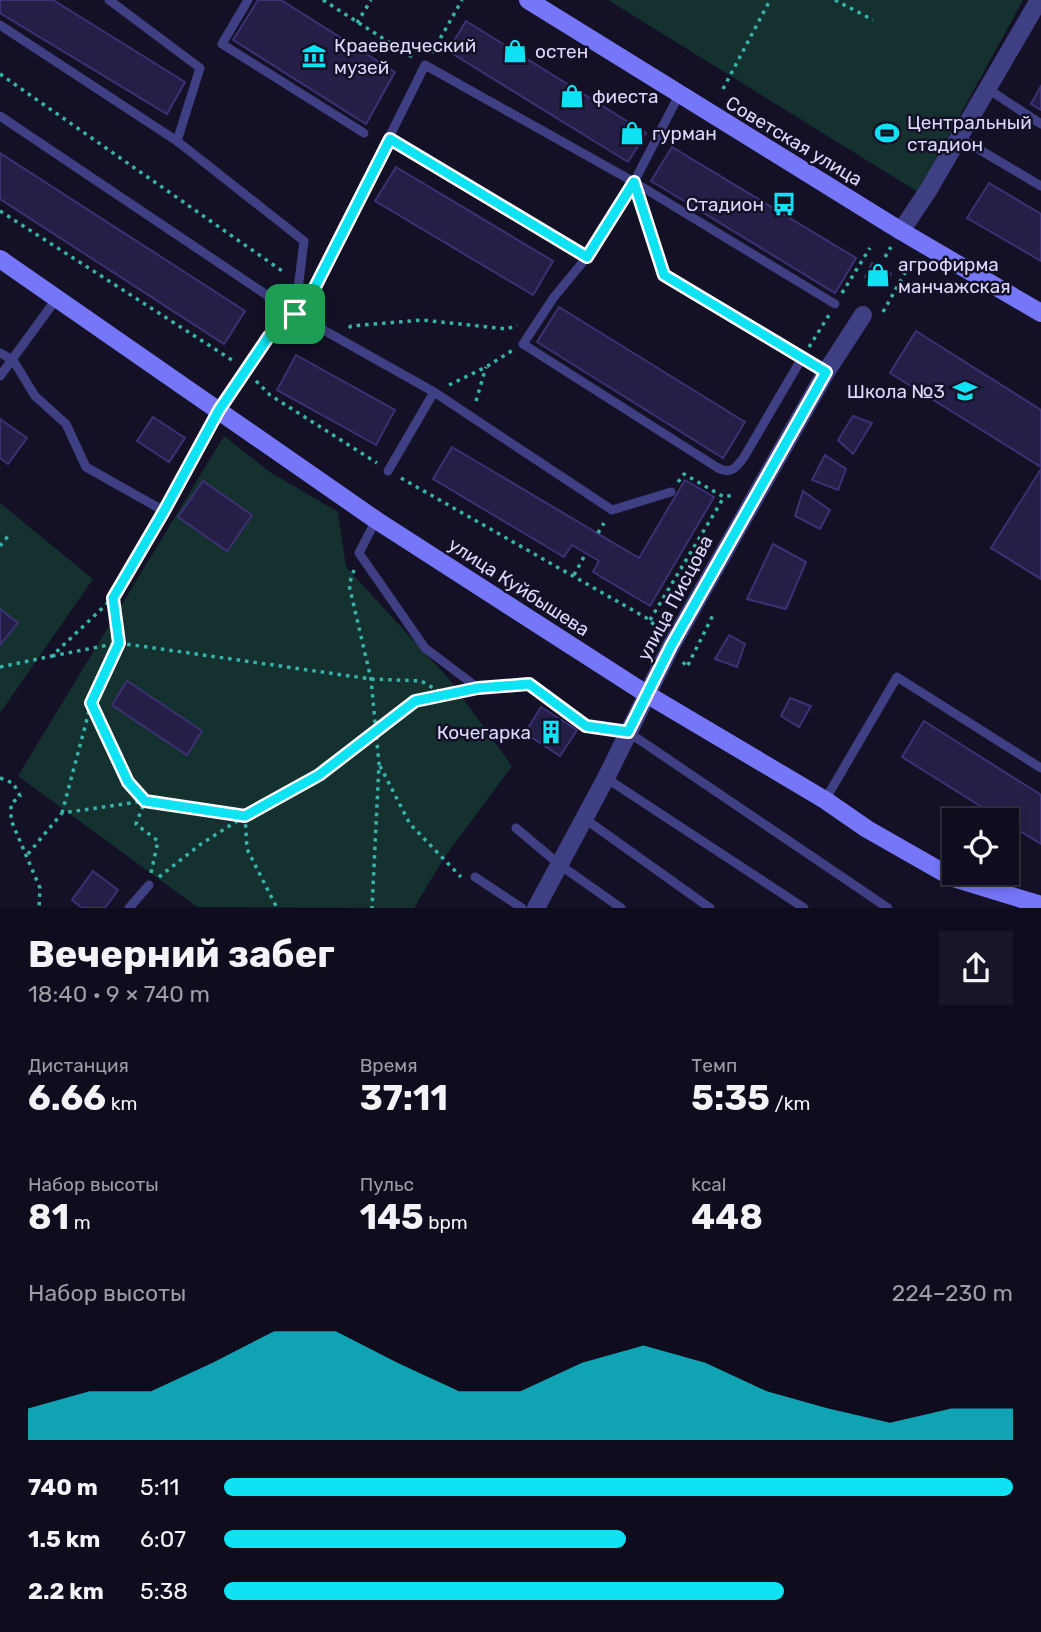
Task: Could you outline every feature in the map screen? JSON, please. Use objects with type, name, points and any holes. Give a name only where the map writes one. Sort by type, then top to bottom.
[{"type":"main road","name":"Советская улица","points":[[528,0],[901,231],[1041,313]]},
{"type":"main road","name":"улица Куйбышева","points":[[0,259],[376,520],[648,695],[825,800],[867,829],[953,878],[1041,905]]},
{"type":"street","points":[[901,231],[929,189],[1039,0]]},
{"type":"street","name":"улица Писцова","points":[[536,908],[585,819],[671,646],[826,372],[863,316]]},
{"type":"lane","points":[[109,0],[200,68],[177,141]]},
{"type":"lane","points":[[248,0],[222,44],[364,133]]},
{"type":"lane","points":[[0,25],[177,141],[304,241],[295,314]]},
{"type":"lane","points":[[219,410],[269,336],[295,314],[312,293],[425,65],[634,182],[835,304]]},
{"type":"lane","points":[[988,89],[1041,124]]},
{"type":"lane","points":[[679,95],[634,182],[587,257],[523,344],[719,468],[728,471],[733,470],[744,457],[802,358]]},
{"type":"lane","points":[[0,116],[295,314],[434,392],[612,510],[671,492]]},
{"type":"lane","points":[[958,137],[1041,186]]},
{"type":"lane","points":[[390,139],[587,257]]},
{"type":"lane","points":[[634,182],[664,275],[826,372]]},
{"type":"lane","points":[[0,376],[57,298]]},
{"type":"lane","points":[[0,354],[13,360],[35,396],[66,424],[86,467],[164,511]]},
{"type":"lane","points":[[388,471],[434,392]]},
{"type":"lane","points":[[376,520],[359,553],[425,648],[478,688],[529,684],[586,726],[628,732],[888,908]]},
{"type":"lane","points":[[825,800],[897,677],[1041,768]]},
{"type":"lane","points":[[606,778],[804,908]]},
{"type":"lane","points":[[585,819],[710,908]]},
{"type":"lane","points":[[516,828],[560,865],[621,908]]},
{"type":"lane","points":[[475,877],[522,908]]},
{"type":"lane","points":[[129,908],[149,885]]},
{"type":"path","points":[[323,0],[425,65],[462,0]]},
{"type":"path","points":[[357,23],[371,0]]},
{"type":"path","points":[[723,89],[770,0]]},
{"type":"path","points":[[835,0],[873,20]]},
{"type":"path","points":[[0,74],[300,283]]},
{"type":"path","points":[[0,211],[246,370],[270,395],[388,471],[650,620],[724,497],[684,474]]},
{"type":"path","points":[[342,340],[351,326],[422,320],[508,329],[544,312]]},
{"type":"path","points":[[434,392],[486,367],[523,344]]},
{"type":"path","points":[[471,416],[486,367]]},
{"type":"path","points":[[52,656],[113,598],[219,410]]},
{"type":"path","points":[[0,546],[9,535]]},
{"type":"path","points":[[359,553],[349,585],[371,679],[379,764],[372,908]]},
{"type":"path","points":[[573,575],[586,553]]},
{"type":"path","points":[[27,854],[62,813],[91,703],[119,643],[113,598]]},
{"type":"path","points":[[0,667],[119,643],[371,679],[421,681],[444,694]]},
{"type":"path","points":[[149,885],[201,844],[319,775],[415,701],[478,688]]},
{"type":"path","points":[[91,703],[128,782],[145,801]]},
{"type":"path","points":[[379,764],[410,824],[463,879],[475,877]]},
{"type":"path","points":[[0,778],[13,783],[20,796],[11,804],[11,820],[40,888],[39,908]]},
{"type":"path","points":[[145,801],[136,824],[158,841],[149,885]]},
{"type":"path","points":[[62,813],[145,801],[245,816]]},
{"type":"path","points":[[245,816],[247,849],[277,908]]},
{"type":"green space","name":"Центральный стадион","points":[[608,0],[1023,0],[918,192]]},
{"type":"green space","points":[[224,436],[270,472],[338,512],[346,567],[449,679],[512,766],[444,858],[414,908],[197,907],[18,776]]},
{"type":"green space","points":[[0,503],[93,579],[0,713]]},
{"type":"building","points":[[0,0],[53,0],[185,82],[167,114],[0,13]]},
{"type":"building","name":"Краеведческий музей","points":[[258,0],[281,0],[395,72],[366,124],[233,40]]},
{"type":"building","points":[[466,21],[646,133],[628,162],[448,51]]},
{"type":"building","points":[[1041,86],[1041,110],[1031,104]]},
{"type":"building","points":[[672,147],[856,258],[835,293],[651,181]]},
{"type":"building","points":[[0,153],[245,311],[224,344],[0,199]]},
{"type":"building","points":[[396,167],[553,261],[533,295],[375,201]]},
{"type":"building","points":[[989,183],[1041,214],[1041,261],[967,218]]},
{"type":"building","points":[[872,263],[891,274],[884,287],[865,277]]},
{"type":"building","points":[[559,307],[745,422],[723,458],[537,342]]},
{"type":"building","name":"Школа №3","points":[[916,331],[1041,410],[1041,467],[890,373]]},
{"type":"building","points":[[296,355],[395,410],[376,445],[277,390]]},
{"type":"building","points":[[853,416],[872,423],[853,454],[838,440]]},
{"type":"building","points":[[153,417],[185,438],[169,462],[137,441]]},
{"type":"building","points":[[0,419],[27,438],[8,464],[0,458]]},
{"type":"building","points":[[452,447],[639,558],[685,480],[714,497],[650,606],[593,572],[599,561],[572,545],[564,557],[433,479]]},
{"type":"building","points":[[825,455],[846,469],[838,490],[812,480]]},
{"type":"building","points":[[1041,469],[1041,579],[991,548]]},
{"type":"building","points":[[203,481],[252,515],[227,551],[178,517]]},
{"type":"building","points":[[803,491],[830,510],[820,529],[795,516]]},
{"type":"building","points":[[773,544],[806,562],[786,609],[747,599]]},
{"type":"building","points":[[0,609],[18,623],[0,645]]},
{"type":"building","points":[[729,635],[745,644],[737,667],[715,659]]},
{"type":"building","points":[[127,681],[202,731],[187,755],[112,705]]},
{"type":"building","points":[[790,698],[811,706],[799,727],[781,716]]},
{"type":"building","name":"Кочегарка","points":[[541,707],[577,730],[560,756],[525,733]]},
{"type":"building","points":[[924,721],[1041,795],[1041,844],[1019,830],[1019,808],[983,808],[902,757]]},
{"type":"building","points":[[93,871],[118,890],[105,908],[82,908],[72,900]]},
{"type":"place","name":"остен","points":[[515,51]]},
{"type":"place","name":"Краеведческий музей","points":[[314,56]]},
{"type":"place","name":"фиеста","points":[[572,96]]},
{"type":"place","name":"гурман","points":[[632,133]]},
{"type":"place","name":"Центральный стадион","points":[[887,133]]},
{"type":"place","name":"Стадион","points":[[784,204]]},
{"type":"place","name":"агрофирма манчажская","points":[[878,275]]},
{"type":"place","name":"Школа №3","points":[[965,391]]},
{"type":"place","name":"Кочегарка","points":[[551,732]]},
{"type":"route","points":[[390,139],[587,257],[634,182],[664,275],[826,372],[671,646],[628,732],[586,726],[529,684],[478,688],[415,701],[319,775],[245,816],[145,801],[128,782],[91,703],[119,643],[113,598],[219,410],[269,336],[295,314],[312,293],[390,139]]}]
